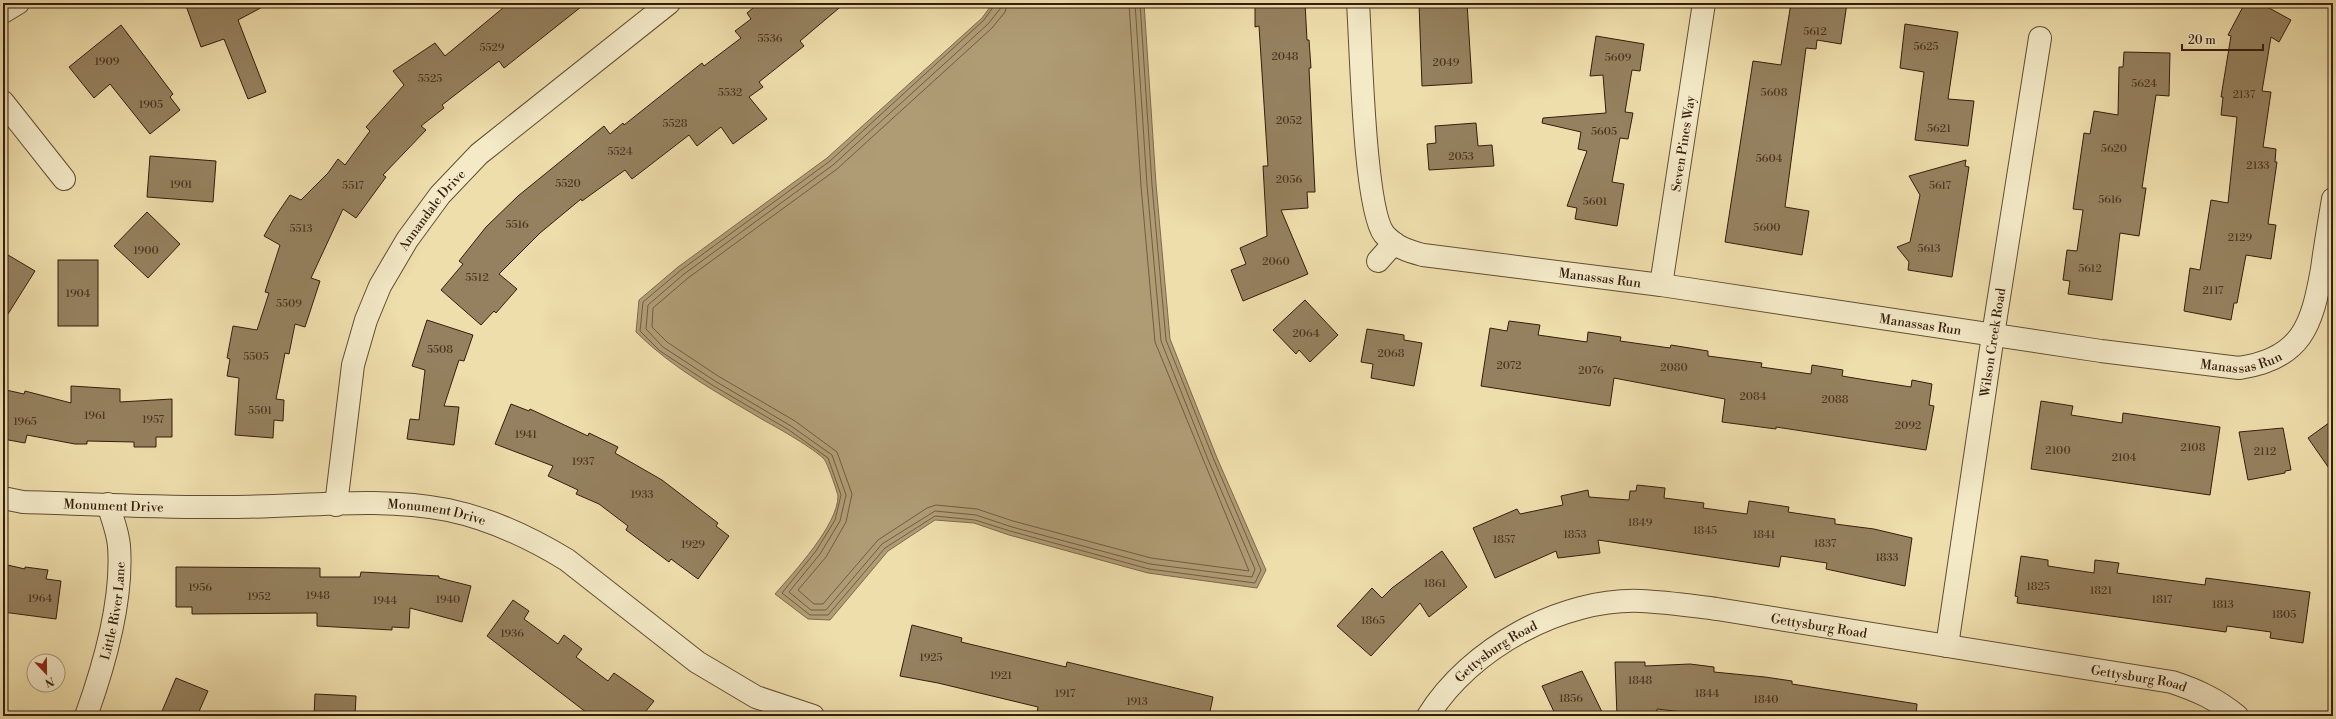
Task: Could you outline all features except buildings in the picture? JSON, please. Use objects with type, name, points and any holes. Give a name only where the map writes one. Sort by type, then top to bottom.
[{"type":"street","points":[[3,12],[18,3]]},
{"type":"street","name":"Annandale Drive","points":[[336,505],[353,365],[366,320],[380,286],[406,240],[440,195],[479,154],[669,3]]},
{"type":"street","name":"Manassas Run","points":[[1358,3],[1368,153],[1376,216],[1384,233],[1394,243],[1406,250],[1423,254],[1662,285],[2101,351],[2239,368],[2278,357],[2296,342],[2309,323],[2315,306],[2333,200]]},
{"type":"street","name":"Seven Pines Way","points":[[1662,285],[1704,3]]},
{"type":"street","name":"Wilson Creek Road","points":[[1947,646],[1993,335],[2040,38]]},
{"type":"street","points":[[3,102],[64,179]]},
{"type":"street","points":[[1378,261],[1394,243]]},
{"type":"street","name":"Monument Drive","points":[[3,498],[23,502],[230,508],[403,504],[449,510],[502,526],[544,546],[567,560],[697,662],[756,697],[813,716]]},
{"type":"street","name":"Little River Lane","points":[[86,716],[114,616],[120,578],[119,544],[108,504]]},
{"type":"street","name":"Gettysburg Road","points":[[1428,716],[1460,676],[1493,648],[1521,631],[1559,615],[1600,604],[1641,601],[1717,609],[2172,682],[2196,690],[2224,705],[2237,716]]},
{"type":"water","points":[[993,3],[1144,3],[1156,184],[1170,339],[1217,458],[1266,570],[1257,588],[1148,573],[1009,535],[974,523],[935,520],[888,551],[830,620],[808,619],[775,594],[814,548],[831,520],[836,508],[838,496],[824,459],[796,439],[731,401],[665,358],[636,332],[639,300],[678,267],[827,158],[982,18]]}]
